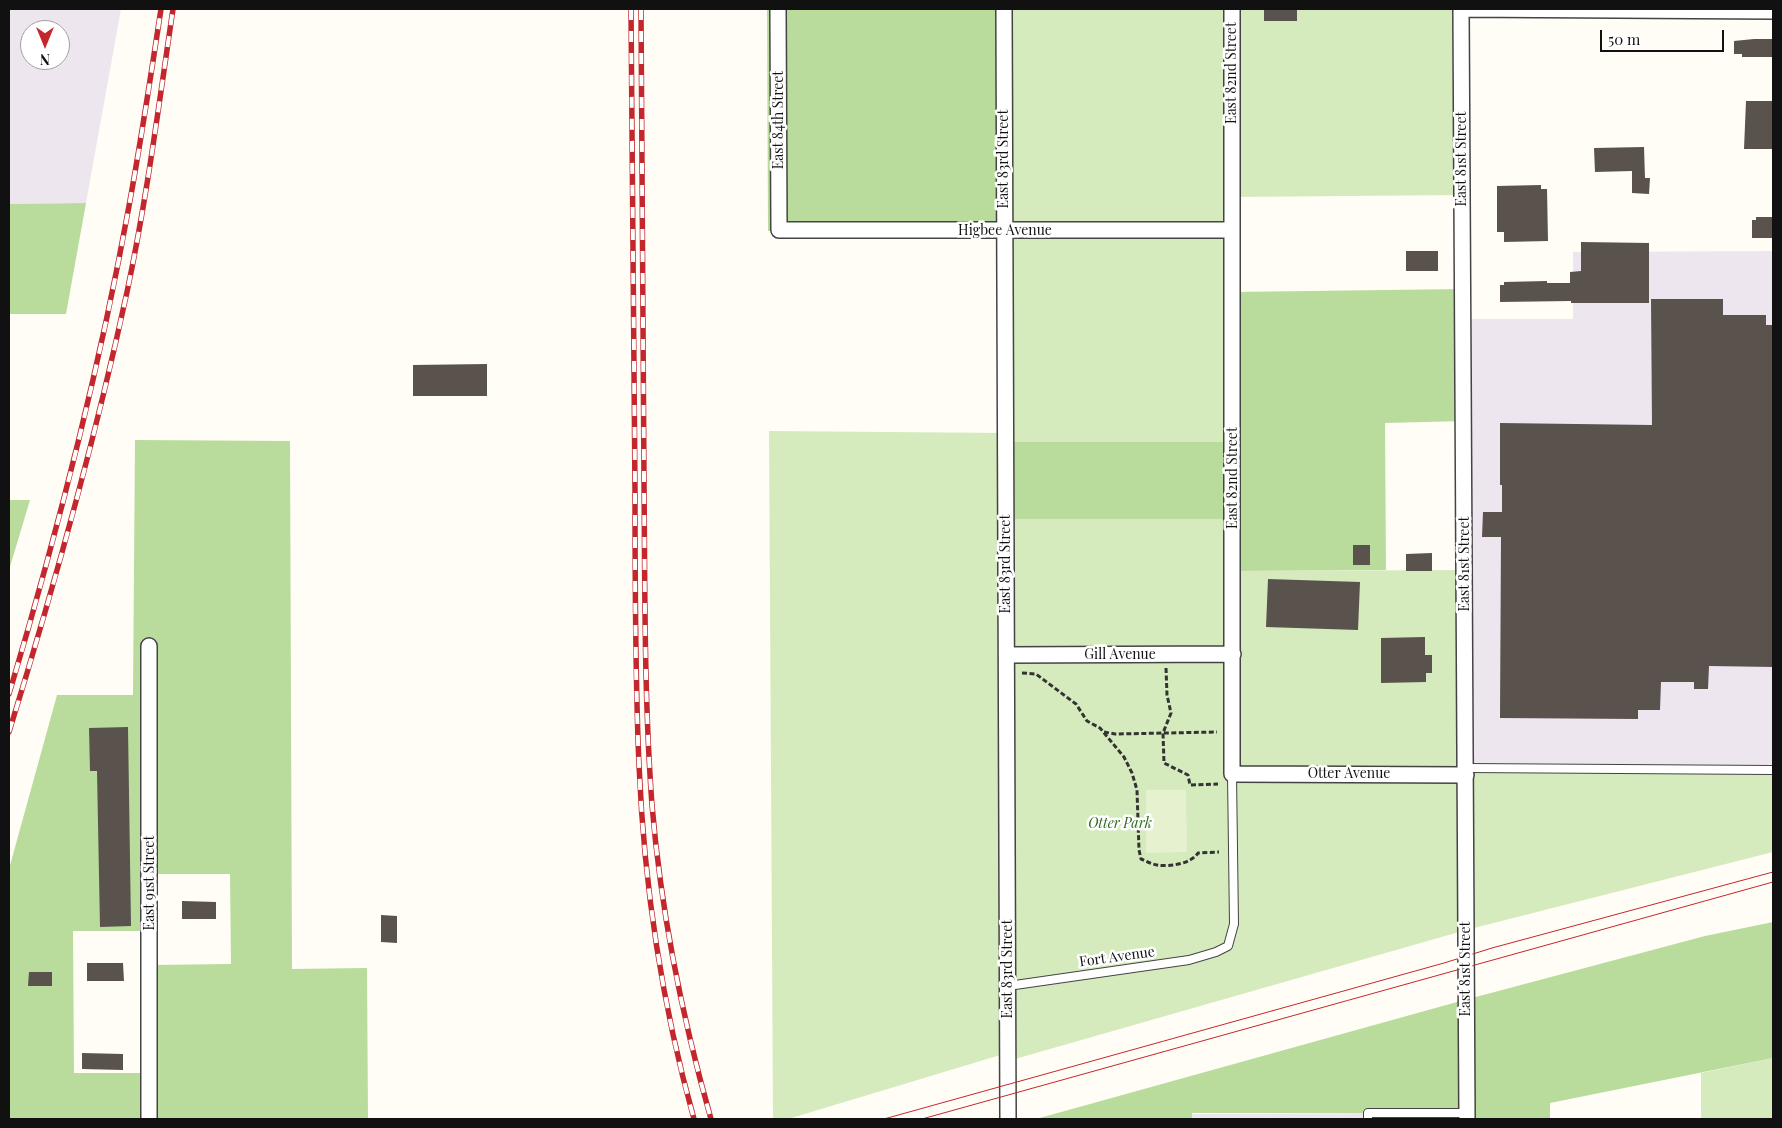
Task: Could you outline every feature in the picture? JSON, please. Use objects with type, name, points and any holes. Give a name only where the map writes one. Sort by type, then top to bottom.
[{"type":"street","name":"East 84th Street","points":[[778,9],[779,230]]},
{"type":"street","name":"East 83rd Street","points":[[1004,9],[1008,1119]]},
{"type":"street","name":"East 82nd Street","points":[[1232,9],[1232,774]]},
{"type":"street","points":[[1461,9],[1773,11]]},
{"type":"street","name":"East 81st Street","points":[[1461,9],[1467,1116]]},
{"type":"street","name":"Higbee Avenue","points":[[779,230],[1232,230]]},
{"type":"street","name":"East 91st Street","points":[[149,646],[149,1119]]},
{"type":"street","name":"Gill Avenue","points":[[1007,655],[1233,654]]},
{"type":"street","name":"Otter Avenue","points":[[1232,774],[1466,771]]},
{"type":"lane","points":[[1466,771],[1773,770]]},
{"type":"lane","name":"East 82nd Street","points":[[1228,946],[1234,924],[1232,774]]},
{"type":"lane","name":"Fort Avenue","points":[[1008,986],[1189,960],[1216,952],[1228,946]]},
{"type":"lane","points":[[1368,1119],[1368,1113],[1467,1116]]},
{"type":"path","points":[[1166,667],[1167,695],[1171,713],[1163,733],[1164,763],[1188,774],[1190,785],[1218,784]]},
{"type":"path","points":[[1022,673],[1036,674],[1076,704],[1087,721],[1104,732],[1124,757],[1137,790],[1139,850],[1141,858],[1156,864],[1172,865],[1195,858],[1198,853],[1219,852]]},
{"type":"path","points":[[1104,732],[1115,734],[1218,732]]},
{"type":"shaded area","points":[[9,9],[121,9],[86,203],[9,204]]},
{"type":"shaded area","points":[[1773,251],[1773,770],[1466,768],[1463,319],[1573,319],[1573,252]]},
{"type":"shaded area","points":[[1368,1113],[1368,1119],[1192,1119],[1192,1114]]},
{"type":"green space","points":[[767,9],[1004,9],[1005,231],[768,231]]},
{"type":"green space","name":"Otter Park","points":[[1004,9],[1461,9],[1462,195],[1232,197],[1233,571],[1465,570],[1466,768],[1773,770],[1773,852],[1466,930],[1008,1061],[1007,1053],[788,1119],[773,1119],[769,431],[1006,433]]},
{"type":"green space","points":[[86,203],[66,314],[9,314],[9,204]]},
{"type":"green space","points":[[1463,289],[1464,421],[1385,423],[1386,570],[1233,571],[1232,519],[1006,519],[1006,442],[1232,442],[1232,292]]},
{"type":"green space","points":[[135,440],[290,441],[292,969],[367,968],[368,1119],[9,1119],[9,869],[57,695],[133,695]],"holes":[[[150,874],[230,874],[231,964],[150,965],[149,1073],[74,1073],[73,931],[150,931]]]},
{"type":"green space","points":[[9,500],[30,500],[9,570]]},
{"type":"green space","points":[[1146,790],[1186,790],[1187,852],[1146,853]]},
{"type":"green space","points":[[1773,922],[1773,1058],[1550,1103],[1550,1119],[1368,1119],[1367,1113],[1192,1113],[1192,1119],[1036,1119],[1457,1002],[1705,936]]},
{"type":"green space","points":[[1773,1058],[1773,1119],[1701,1119],[1701,1073]]},
{"type":"building","points":[[1264,9],[1297,9],[1297,21],[1264,21]]},
{"type":"building","points":[[1773,39],[1773,57],[1742,57],[1742,54],[1734,54],[1734,41]]},
{"type":"building","points":[[1746,101],[1772,101],[1773,149],[1744,149]]},
{"type":"building","points":[[1644,147],[1645,178],[1650,178],[1649,194],[1632,193],[1632,171],[1595,172],[1594,148]]},
{"type":"building","points":[[1541,185],[1541,189],[1547,189],[1548,241],[1504,242],[1504,232],[1497,232],[1497,186]]},
{"type":"building","points":[[1756,217],[1773,217],[1773,238],[1752,238],[1752,220],[1756,220]]},
{"type":"building","points":[[1581,242],[1649,243],[1649,303],[1500,302],[1500,285],[1504,285],[1504,282],[1547,281],[1547,283],[1570,283],[1570,272],[1581,271]]},
{"type":"building","points":[[1406,251],[1438,251],[1438,271],[1406,271]]},
{"type":"building","points":[[1651,299],[1723,299],[1723,315],[1766,315],[1766,325],[1773,325],[1773,667],[1709,666],[1708,689],[1694,689],[1694,682],[1661,682],[1660,710],[1638,710],[1638,719],[1500,718],[1501,537],[1482,537],[1483,512],[1502,512],[1500,423],[1652,425]]},
{"type":"building","points":[[487,364],[487,396],[413,396],[413,365]]},
{"type":"building","points":[[1353,545],[1370,545],[1370,565],[1353,565]]},
{"type":"building","points":[[1432,553],[1432,571],[1406,571],[1406,554]]},
{"type":"building","points":[[1268,579],[1360,582],[1358,630],[1266,627]]},
{"type":"building","points":[[1425,637],[1425,655],[1432,655],[1432,673],[1426,673],[1426,682],[1381,683],[1381,638]]},
{"type":"building","points":[[128,727],[131,926],[100,927],[97,771],[90,771],[89,728]]},
{"type":"building","points":[[182,901],[216,902],[216,919],[182,919]]},
{"type":"building","points":[[381,915],[397,916],[397,943],[381,942]]},
{"type":"building","points":[[87,963],[123,963],[124,981],[87,981]]},
{"type":"building","points":[[29,972],[52,972],[52,986],[28,986]]},
{"type":"building","points":[[82,1053],[123,1054],[123,1070],[82,1069]]},
{"type":"tram line","points":[[884,1119],[1492,948],[1773,872]]},
{"type":"tram line","points":[[922,1119],[1773,882]]},
{"type":"railway","points":[[9,694],[44,573],[91,391],[133,182],[161,9]]},
{"type":"railway","points":[[9,732],[73,513],[115,347],[141,221],[173,9]]},
{"type":"railway","points":[[631,9],[636,628],[641,810],[656,944],[673,1032],[694,1119]]},
{"type":"railway","points":[[641,9],[645,602],[649,764],[656,845],[667,924],[682,1003],[711,1119]]}]
